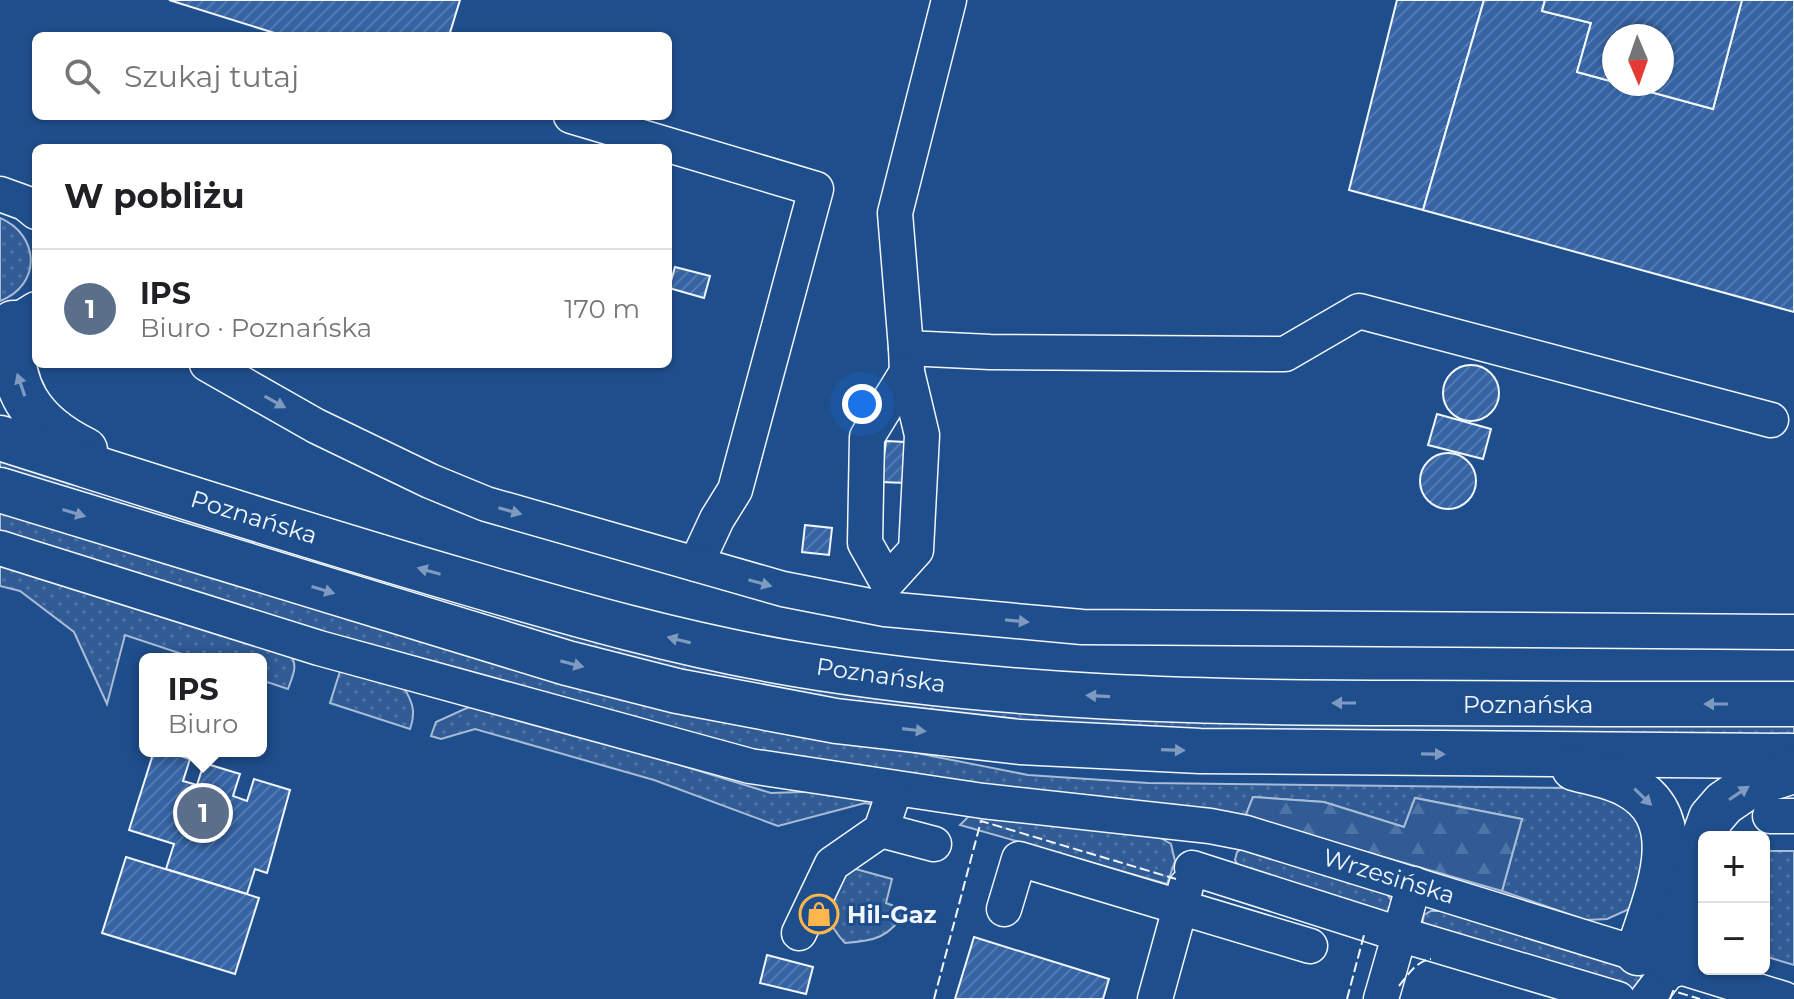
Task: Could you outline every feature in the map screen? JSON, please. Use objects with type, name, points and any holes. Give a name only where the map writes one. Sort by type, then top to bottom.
[{"type":"main road","points":[[16,319],[11,342],[16,373],[22,392],[37,418],[65,440],[170,491]]},
{"type":"main road","name":"Poznańska","points":[[0,438],[396,562],[641,630],[793,663],[894,679],[1038,693],[1191,702],[1794,704]]},
{"type":"main road","name":"Poznańska","points":[[0,490],[567,663],[758,708],[944,734],[1105,748],[1794,756]]},
{"type":"main road","points":[[1518,754],[1625,783],[1648,800],[1664,833],[1666,854],[1656,959]]},
{"type":"main road","points":[[1656,959],[1711,818],[1724,803],[1752,784],[1794,771]]},
{"type":"street","points":[[886,595],[916,550],[922,435],[906,360],[895,213],[949,0]]},
{"type":"street","points":[[584,120],[665,144]]},
{"type":"street","points":[[672,146],[816,189],[735,490],[717,519],[696,564]]},
{"type":"street","points":[[0,194],[32,209]]},
{"type":"street","points":[[906,360],[990,352],[1285,354],[1359,311],[1771,420]]},
{"type":"street","points":[[886,595],[865,543],[867,437],[906,360]]},
{"type":"street","points":[[214,368],[316,426],[430,481],[486,504],[783,589],[886,595],[1082,627],[1794,632]]},
{"type":"street","points":[[0,548],[319,648],[750,766],[895,789],[881,830],[832,864],[799,933]]},
{"type":"street","name":"Wrzesińska","points":[[895,789],[1210,826],[1288,844],[1784,999]]},
{"type":"street","points":[[1155,999],[1192,868],[1210,826]]},
{"type":"street","points":[[881,830],[934,844]]},
{"type":"street","points":[[1004,909],[1019,859],[1310,946]]},
{"type":"street","points":[[1192,868],[1618,999]]},
{"type":"street","points":[[1381,999],[1414,884]]},
{"type":"street","points":[[1647,999],[1656,959]]},
{"type":"green space","points":[[0,218],[23,236],[31,260],[23,284],[14,294],[0,301]]},
{"type":"green space","points":[[0,453],[722,664],[1794,719],[1794,741],[1393,738],[996,724],[686,678],[0,474]]},
{"type":"green space","points":[[0,505],[871,744],[1028,775],[1148,783],[1572,788],[1608,792],[1650,832],[1636,906],[1607,919],[1586,920],[1502,891],[1522,819],[1415,798],[1404,827],[1324,802],[1253,797],[1245,817],[986,791],[764,755],[339,642],[0,534]]},
{"type":"green space","points":[[0,561],[289,653],[294,666],[293,675],[288,689],[267,682],[267,653],[179,653],[125,635],[107,704],[74,632],[20,591],[0,586]]},
{"type":"green space","points":[[341,668],[404,688],[413,708],[410,729],[330,703]]},
{"type":"green space","points":[[469,707],[543,723],[771,793],[832,791],[874,798],[874,805],[865,803],[778,826],[654,780],[475,729],[441,739],[431,736],[436,722]]},
{"type":"green space","points":[[1253,797],[1324,802],[1404,827],[1415,798],[1522,819],[1502,891],[1245,817]]},
{"type":"green space","points":[[970,815],[1157,836],[1171,844],[1175,861],[1167,884],[960,825]]},
{"type":"green space","points":[[1242,849],[1385,892],[1392,901],[1388,912],[1379,914],[1242,872],[1235,860],[1237,852]]},
{"type":"green space","points":[[1770,851],[1794,851],[1794,965],[1770,958]]},
{"type":"green space","points":[[852,868],[892,879],[886,903],[905,910],[894,927],[880,936],[845,943],[831,923],[826,900],[834,882]]},
{"type":"green space","points":[[1441,911],[1639,971],[1642,979],[1640,991],[1628,996],[1422,925],[1424,915]]},
{"type":"building","points":[[169,0],[460,0],[450,32],[271,32]]},
{"type":"building","points":[[1397,0],[1484,0],[1423,210],[1349,190]]},
{"type":"building","points":[[1484,0],[1545,0],[1542,11],[1591,23],[1577,72],[1602,79],[1602,96],[1665,96],[1713,109],[1742,0],[1794,0],[1794,312],[1423,210]]},
{"type":"building","points":[[1545,0],[1742,0],[1713,109],[1665,96],[1674,96],[1674,24],[1602,24],[1602,79],[1577,72],[1591,23],[1542,11]]},
{"type":"building","points":[[675,267],[710,276],[704,298],[672,289]]},
{"type":"building","points":[[1471,365],[1491,373],[1499,393],[1491,413],[1471,421],[1451,413],[1443,393],[1451,373]]},
{"type":"building","points":[[1437,414],[1491,429],[1483,459],[1428,445]]},
{"type":"building","points":[[886,441],[905,442],[906,483],[881,482]]},
{"type":"building","points":[[1448,453],[1468,461],[1476,481],[1468,501],[1448,509],[1428,501],[1420,481],[1428,461]]},
{"type":"building","points":[[805,525],[832,528],[829,555],[802,552]]},
{"type":"building","points":[[152,757],[190,759],[183,781],[197,785],[204,763],[240,774],[233,796],[247,801],[254,779],[290,790],[267,873],[255,869],[247,894],[166,869],[174,844],[129,830]]},
{"type":"building","points":[[126,857],[259,898],[235,974],[102,933]]},
{"type":"building","points":[[974,937],[1109,979],[1103,999],[955,999]]},
{"type":"building","points":[[767,955],[813,967],[806,994],[760,983]]},
{"type":"fence","points":[[934,999],[981,821],[1176,879]]},
{"type":"fence","points":[[1347,999],[1364,935]]},
{"type":"fence","points":[[1399,986],[1417,966],[1431,959]]},
{"type":"fence","points":[[1670,999],[1673,991],[1700,999]]},
{"type":"place","name":"IPS","points":[[203,813]]},
{"type":"place","name":"Hil-Gaz","points":[[819,914]]}]
